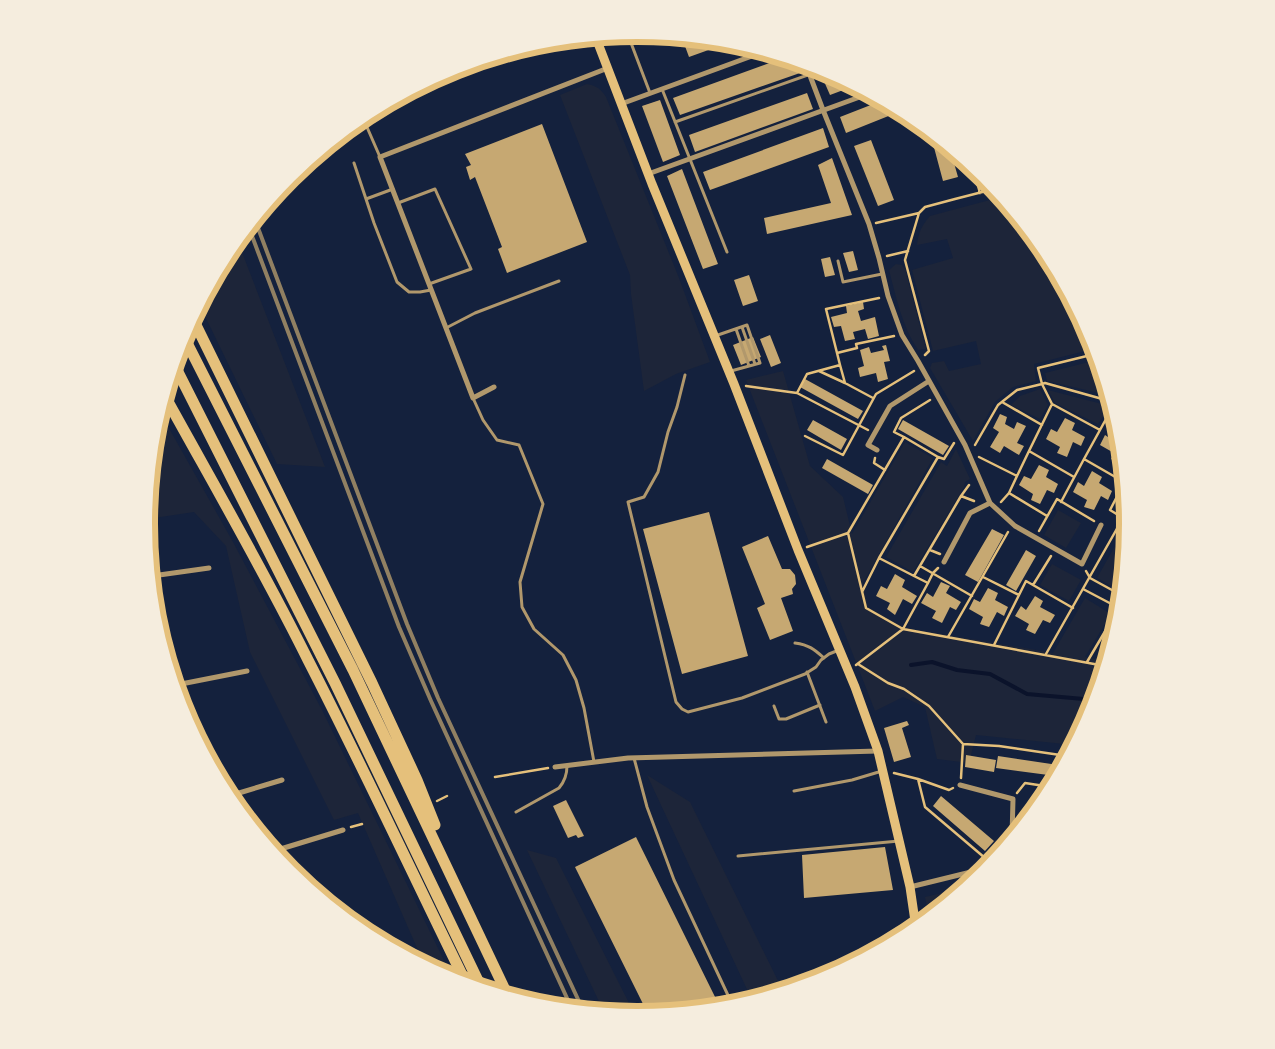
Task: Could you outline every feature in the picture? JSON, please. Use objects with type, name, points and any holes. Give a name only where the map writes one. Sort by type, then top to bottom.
[{"type":"highway","points":[[198,327],[372,683],[417,780],[460,895]]},
{"type":"highway","points":[[189,347],[353,670],[504,987]]},
{"type":"highway","points":[[180,375],[335,683],[476,978]]},
{"type":"highway","points":[[171,406],[308,658],[461,973]]},
{"type":"main road","points":[[599,45],[648,174],[848,670],[878,751],[900,841],[915,918]]},
{"type":"street","points":[[621,104],[746,55]]},
{"type":"street","points":[[494,388],[474,398],[380,157],[608,68]]},
{"type":"street","points":[[810,75],[868,224],[888,296],[902,335],[959,435],[990,503],[1013,524],[1082,564],[1101,525]]},
{"type":"street","points":[[648,174],[860,97]]},
{"type":"street","points":[[877,450],[868,445],[890,406],[929,381]]},
{"type":"street","points":[[944,562],[970,513],[990,503]]},
{"type":"street","points":[[159,575],[209,568]]},
{"type":"street","points":[[183,684],[248,671]]},
{"type":"street","points":[[555,767],[634,758],[878,751]]},
{"type":"street","points":[[238,793],[282,780]]},
{"type":"street","points":[[960,785],[1012,799],[1012,828]]},
{"type":"street","points":[[281,848],[343,830]]},
{"type":"street","points":[[910,887],[971,872]]},
{"type":"lane","points":[[631,42],[650,93]]},
{"type":"lane","points":[[675,122],[809,74]]},
{"type":"lane","points":[[662,89],[727,252]]},
{"type":"lane","points":[[367,126],[380,157]]},
{"type":"lane","points":[[354,163],[374,223],[397,282],[408,292],[420,292],[471,269],[435,189],[398,203]]},
{"type":"lane","points":[[366,199],[393,189]]},
{"type":"lane","points":[[838,261],[843,282],[883,274]]},
{"type":"lane","points":[[446,328],[475,313],[559,281]]},
{"type":"lane","points":[[714,337],[748,325],[760,363],[729,372]]},
{"type":"lane","points":[[736,329],[750,366]]},
{"type":"lane","points":[[685,375],[658,472],[644,497],[628,502],[676,702],[682,709],[688,712],[742,698],[807,672],[816,667],[829,654],[840,650]]},
{"type":"lane","points":[[474,398],[483,420],[497,440],[519,445],[543,504],[520,582],[522,607],[534,629],[563,655],[576,680],[584,708],[594,762]]},
{"type":"lane","points":[[795,643],[805,644],[824,658]]},
{"type":"lane","points":[[807,672],[826,722]]},
{"type":"lane","points":[[774,706],[779,719],[820,705]]},
{"type":"lane","points":[[634,758],[647,807],[674,880],[729,997]]},
{"type":"lane","points":[[516,812],[559,788],[564,782],[567,765]]},
{"type":"lane","points":[[794,791],[852,780],[883,771]]},
{"type":"lane","points":[[738,856],[900,841]]},
{"type":"path","points":[[977,183],[980,193]]},
{"type":"path","points":[[918,361],[929,351],[905,260],[919,213],[925,207],[985,192]]},
{"type":"path","points":[[868,224],[919,213]]},
{"type":"path","points":[[878,258],[908,251]]},
{"type":"path","points":[[845,382],[826,309],[888,296]]},
{"type":"path","points":[[837,353],[857,348],[856,344],[902,335]]},
{"type":"path","points":[[1089,356],[1038,368],[1042,384],[1052,404],[1100,430]]},
{"type":"path","points":[[796,392],[807,374],[840,365]]},
{"type":"path","points":[[806,436],[843,455],[876,394],[921,367]]},
{"type":"path","points":[[818,371],[845,382],[873,398]]},
{"type":"path","points":[[969,455],[998,405],[1017,390],[1045,384],[1103,399]]},
{"type":"path","points":[[750,386],[796,392],[874,434]]},
{"type":"path","points":[[938,396],[901,418],[894,432],[944,459],[959,435]]},
{"type":"path","points":[[1002,402],[1042,425]]},
{"type":"path","points":[[996,508],[1009,493],[1052,404]]},
{"type":"path","points":[[1061,502],[1107,418]]},
{"type":"path","points":[[798,550],[848,533],[904,437]]},
{"type":"path","points":[[974,446],[980,457],[1017,476]]},
{"type":"path","points":[[877,450],[874,463],[885,470]]},
{"type":"path","points":[[1029,451],[1074,477]]},
{"type":"path","points":[[862,592],[938,457]]},
{"type":"path","points":[[1084,460],[1117,478]]},
{"type":"path","points":[[914,576],[969,485]]},
{"type":"path","points":[[1009,493],[1047,516]]},
{"type":"path","points":[[1118,494],[1110,510],[1119,516]]},
{"type":"path","points":[[1035,537],[1057,499],[1115,533]]},
{"type":"path","points":[[948,637],[1013,524]]},
{"type":"path","points":[[1046,655],[1120,524]]},
{"type":"path","points":[[848,533],[866,608],[903,629],[1098,664]]},
{"type":"path","points":[[1033,585],[1056,549]]},
{"type":"path","points":[[880,558],[928,583]]},
{"type":"path","points":[[848,670],[903,629],[933,573],[944,562]]},
{"type":"path","points":[[1082,564],[1090,578],[1114,591]]},
{"type":"path","points":[[920,566],[972,596]]},
{"type":"path","points":[[983,577],[1019,595]]},
{"type":"path","points":[[994,645],[1026,581],[1073,608]]},
{"type":"path","points":[[1083,589],[1112,603]]},
{"type":"path","points":[[1088,662],[1108,628]]},
{"type":"path","points":[[858,664],[888,683],[904,689],[929,706],[964,744],[999,746],[1061,756]]},
{"type":"path","points":[[960,785],[964,744]]},
{"type":"path","points":[[495,777],[555,767]]},
{"type":"path","points":[[883,771],[918,779],[949,790]]},
{"type":"path","points":[[918,779],[925,807],[985,858]]},
{"type":"path","points":[[1012,799],[1025,783],[1042,786]]},
{"type":"path","points":[[433,803],[446,796]]},
{"type":"path","points":[[343,830],[362,824]]},
{"type":"shaded area","points":[[587,84],[598,88],[606,97],[679,278],[710,362],[676,374],[644,391],[630,275],[560,95]]},
{"type":"shaded area","points":[[993,199],[1020,231],[1055,284],[1070,311],[1087,351],[1034,364],[1036,381],[1013,387],[995,402],[973,441],[930,368],[932,363],[944,361],[949,371],[981,364],[976,341],[933,351],[912,270],[953,258],[947,239],[917,245],[921,229],[930,216]]},
{"type":"shaded area","points":[[241,251],[325,467],[277,464],[204,314],[220,283]]},
{"type":"shaded area","points":[[896,264],[902,265],[905,269],[926,349],[918,350],[904,321],[889,270]]},
{"type":"shaded area","points":[[1091,362],[1099,393],[1047,381],[1045,373]]},
{"type":"shaded area","points":[[783,371],[810,466],[843,497],[852,534],[905,442],[933,458],[863,583],[868,607],[905,628],[1053,653],[1085,598],[1111,614],[1085,657],[1095,659],[1104,643],[1083,709],[1067,744],[976,735],[969,763],[937,759],[925,707],[903,697],[875,711],[746,380]]},
{"type":"shaded area","points":[[1040,389],[1048,405],[1040,419],[1011,405],[1020,396]]},
{"type":"shaded area","points":[[1048,390],[1102,404],[1106,412],[1098,424],[1055,403]]},
{"type":"shaded area","points":[[166,424],[233,542],[322,710],[447,967],[420,955],[358,813],[334,820],[250,652],[226,546],[194,512],[155,518],[160,462]]},
{"type":"shaded area","points":[[956,449],[970,479],[965,482],[964,487],[913,572],[886,557],[941,462],[947,466]]},
{"type":"shaded area","points":[[1058,510],[1081,523],[1066,548],[1044,535]]},
{"type":"shaded area","points":[[1119,539],[1115,588],[1097,578]]},
{"type":"shaded area","points":[[1052,564],[1081,580],[1069,601],[1040,585]]},
{"type":"shaded area","points":[[647,775],[690,802],[780,985],[749,993]]},
{"type":"shaded area","points":[[527,850],[556,858],[630,1006],[600,1004]]},
{"type":"shaded area","points":[[950,891],[927,909],[925,897]]},
{"type":"building","points":[[685,46],[712,49],[689,57]]},
{"type":"building","points":[[772,62],[799,71],[800,73],[680,115],[673,98]]},
{"type":"building","points":[[823,80],[845,89],[830,95]]},
{"type":"building","points":[[807,93],[813,109],[695,152],[689,135]]},
{"type":"building","points":[[660,100],[680,155],[663,162],[642,106]]},
{"type":"building","points":[[873,104],[891,115],[846,133],[840,117]]},
{"type":"building","points":[[542,124],[587,242],[507,273],[498,249],[502,247],[475,177],[470,180],[466,167],[471,165],[465,154]]},
{"type":"building","points":[[823,128],[829,147],[710,190],[703,172]]},
{"type":"building","points":[[871,140],[894,200],[878,206],[854,146]]},
{"type":"building","points":[[933,144],[953,161],[958,177],[943,181]]},
{"type":"building","points":[[832,158],[852,215],[767,234],[764,218],[831,203],[818,165]]},
{"type":"building","points":[[682,169],[718,264],[703,269],[667,176]]},
{"type":"building","points":[[853,251],[858,270],[849,272],[843,253]]},
{"type":"building","points":[[830,257],[835,275],[825,277],[821,259]]},
{"type":"building","points":[[749,275],[758,301],[743,306],[734,280]]},
{"type":"building","points":[[863,302],[864,309],[858,311],[861,321],[875,317],[879,336],[868,339],[865,329],[853,332],[855,339],[845,341],[841,326],[834,327],[831,317],[847,313],[846,306]]},
{"type":"building","points":[[770,335],[781,363],[771,367],[760,339]]},
{"type":"building","points":[[753,337],[761,357],[741,365],[733,345]]},
{"type":"building","points":[[886,345],[890,361],[884,362],[888,379],[878,382],[876,373],[860,377],[858,368],[864,366],[860,350],[869,347],[871,353],[884,350],[882,346]]},
{"type":"building","points":[[805,379],[863,411],[858,419],[800,387]]},
{"type":"building","points":[[1000,414],[1007,417],[1005,424],[1014,429],[1017,422],[1026,426],[1017,443],[1024,446],[1019,455],[1004,446],[1000,453],[990,447],[999,432],[993,428]]},
{"type":"building","points":[[1065,418],[1075,423],[1072,430],[1085,437],[1081,446],[1073,442],[1067,457],[1057,453],[1060,447],[1046,439],[1051,429],[1057,432]]},
{"type":"building","points":[[813,420],[847,439],[841,450],[807,430]]},
{"type":"building","points":[[903,420],[949,446],[943,455],[898,429]]},
{"type":"building","points":[[1105,435],[1111,439],[1114,453],[1100,445]]},
{"type":"building","points":[[827,459],[873,485],[868,494],[822,468]]},
{"type":"building","points":[[1039,465],[1049,470],[1046,477],[1058,484],[1054,493],[1047,490],[1040,504],[1031,500],[1033,494],[1019,485],[1024,476],[1031,479]]},
{"type":"building","points":[[1092,471],[1102,477],[1099,483],[1112,491],[1108,500],[1101,496],[1094,510],[1084,507],[1087,500],[1073,492],[1078,482],[1084,486]]},
{"type":"building","points":[[709,512],[748,656],[682,674],[643,529]]},
{"type":"building","points":[[992,529],[1004,535],[978,582],[965,575]]},
{"type":"building","points":[[768,536],[782,569],[790,569],[795,575],[796,584],[792,589],[793,594],[781,598],[793,631],[770,640],[757,608],[765,604],[742,547]]},
{"type":"building","points":[[1026,550],[1036,556],[1016,591],[1006,585]]},
{"type":"building","points":[[895,574],[905,580],[902,587],[917,596],[912,604],[903,599],[895,615],[887,609],[890,603],[876,596],[881,586],[887,589]]},
{"type":"building","points":[[941,582],[950,586],[946,593],[961,602],[956,610],[950,607],[942,623],[932,618],[936,611],[921,603],[927,593],[933,597]]},
{"type":"building","points":[[988,588],[998,593],[995,600],[1008,607],[1004,616],[997,612],[989,627],[980,624],[983,617],[969,609],[974,599],[980,602]]},
{"type":"building","points":[[1035,596],[1043,601],[1040,607],[1055,615],[1050,623],[1043,620],[1035,634],[1026,630],[1029,624],[1015,616],[1021,606],[1026,610]]},
{"type":"building","points":[[907,721],[909,725],[902,728],[911,757],[894,762],[884,728]]},
{"type":"building","points":[[966,755],[996,760],[994,772],[965,767]]},
{"type":"building","points":[[998,756],[1056,765],[1049,775],[996,768]]},
{"type":"building","points":[[941,796],[994,841],[985,851],[933,806]]},
{"type":"building","points":[[566,800],[584,836],[578,838],[576,835],[568,838],[553,806]]},
{"type":"building","points":[[636,837],[716,999],[644,1006],[575,867]]},
{"type":"building","points":[[885,847],[893,890],[804,898],[802,855]]},
{"type":"waterway","points":[[911,665],[932,662],[957,670],[990,674],[1027,694],[1087,699]]},
{"type":"railway","points":[[258,228],[407,624],[438,698],[579,1002]]},
{"type":"railway","points":[[252,236],[399,627],[568,1001]]}]
